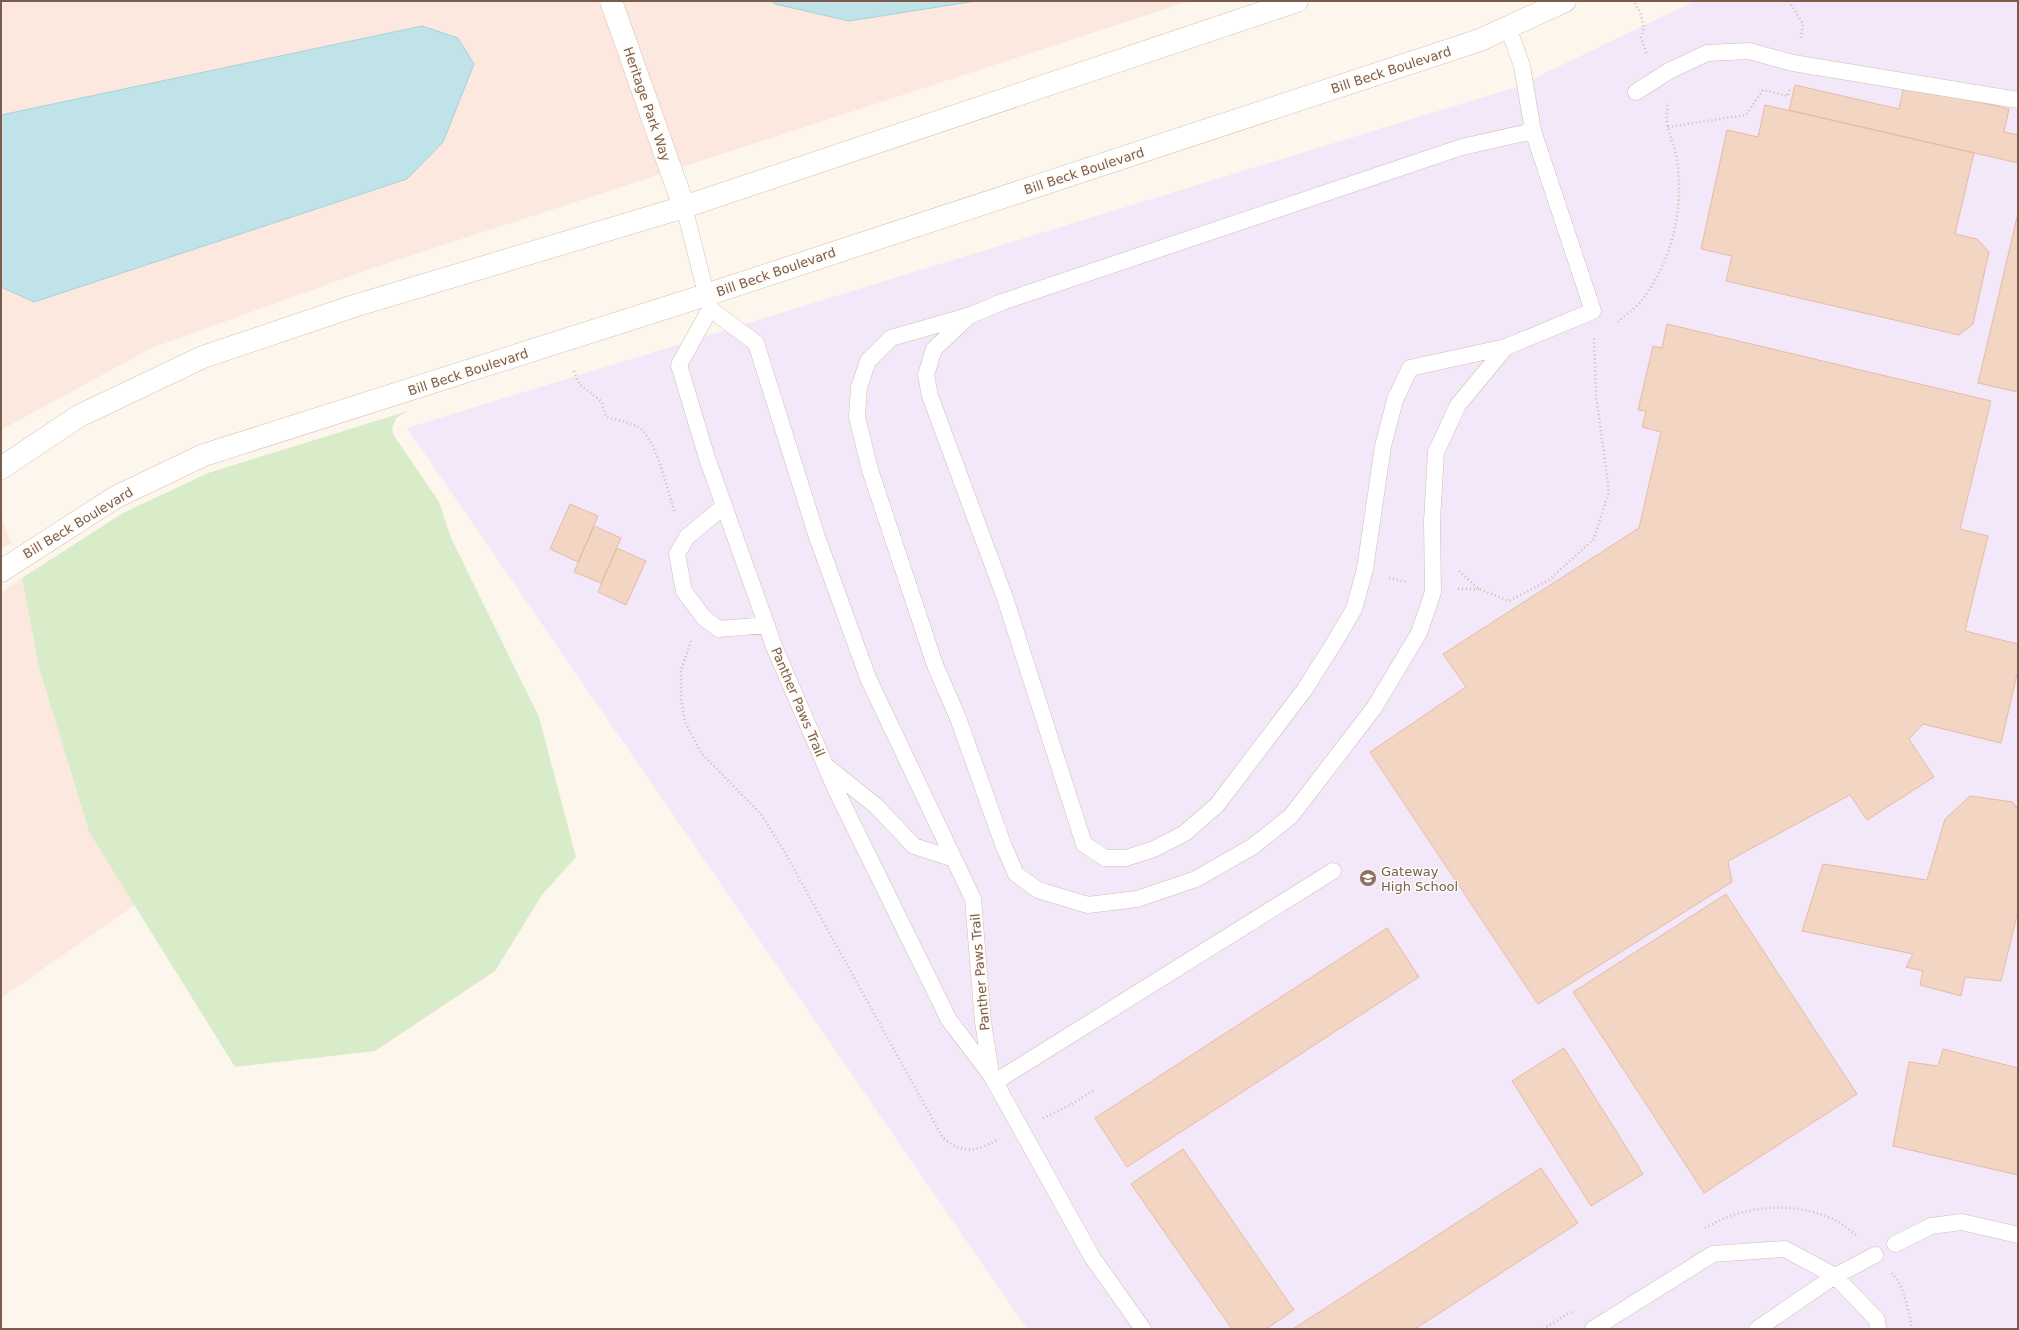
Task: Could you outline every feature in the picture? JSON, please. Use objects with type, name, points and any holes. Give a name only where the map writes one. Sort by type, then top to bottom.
[{"type":"street","name":"Heritage Park Way","points":[[611,1],[684,207]]},
{"type":"street","points":[[1,468],[79,416],[203,357],[354,306],[684,207],[1297,1]]},
{"type":"street","name":"Bill Beck Boulevard","points":[[1,571],[116,497],[204,455],[708,302],[1480,40],[1552,4]]},
{"type":"lane","points":[[971,315],[934,349],[926,375],[930,396],[1005,598],[1084,844],[1105,858],[1126,858],[1154,849],[1185,833],[1217,805],[1305,689],[1354,609],[1365,569],[1383,446],[1395,400],[1410,368],[1506,347],[1593,311],[1533,131],[1522,66],[1508,27]]},
{"type":"lane","points":[[1636,92],[1669,70],[1707,53],[1749,51],[1793,63],[2018,100]]},
{"type":"lane","points":[[1506,347],[1458,405],[1436,452],[1432,521],[1433,592],[1419,633],[1374,708],[1291,816],[1252,847],[1196,879],[1137,899],[1088,905],[1038,890],[1016,874],[1003,844],[958,718],[936,665],[870,470],[857,416],[859,387],[868,361],[890,338],[971,315],[1002,302],[1448,151],[1533,131]]},
{"type":"lane","points":[[684,207],[708,302]]},
{"type":"lane","name":"Panther Paws Trail","points":[[993,1078],[983,1022],[973,899],[868,678],[817,537],[756,343],[708,302],[679,365],[707,458],[767,625],[825,766],[890,904],[949,1020],[993,1078],[1092,1257],[1143,1329]]},
{"type":"lane","points":[[724,506],[687,537],[677,554],[684,591],[704,618],[719,629],[767,625]]},
{"type":"lane","points":[[825,766],[876,806],[914,846],[954,859]]},
{"type":"lane","points":[[993,1078],[1333,871]]},
{"type":"lane","points":[[1895,1244],[1930,1226],[1962,1222],[2018,1235]]},
{"type":"lane","points":[[1593,1329],[1713,1254],[1785,1248],[1835,1276],[1878,1320],[1878,1329]]},
{"type":"lane","points":[[1757,1329],[1835,1276],[1875,1254]]},
{"type":"path","points":[[1616,323],[1641,300],[1663,267],[1673,237],[1678,215],[1678,175],[1676,156],[1668,127],[1668,103],[1642,45],[1641,38],[1644,28],[1641,15],[1635,3]]},
{"type":"path","points":[[1668,127],[1746,115],[1763,90],[1788,96],[1792,81]]},
{"type":"path","points":[[1456,565],[1458,570],[1480,589],[1508,601],[1549,580],[1594,539],[1609,491],[1596,395],[1594,336],[1588,340]]},
{"type":"path","points":[[574,371],[579,384],[602,402],[606,417],[626,422],[640,428],[652,442],[679,527],[687,537]]},
{"type":"path","points":[[704,618],[696,628],[681,670],[681,700],[685,722],[701,753],[732,787],[761,814],[776,838],[943,1138],[955,1147],[968,1151],[1021,1129],[1070,1105],[1094,1090]]},
{"type":"shaded area","points":[[1,1],[1190,1],[370,269],[152,348],[1,430]]},
{"type":"shaded area","name":"Gateway High School","points":[[1694,1],[2018,1],[2018,1329],[1027,1329],[407,428],[1516,87]]},
{"type":"shaded area","points":[[1,515],[11,543],[1,549]]},
{"type":"shaded area","points":[[22,578],[39,667],[89,832],[135,905],[1,998],[1,593]]},
{"type":"green space","points":[[408,411],[396,418],[392,428],[393,434],[439,502],[451,538],[539,717],[576,857],[542,895],[495,971],[375,1051],[235,1067],[89,832],[39,667],[22,578],[123,513],[208,473]]},
{"type":"water","points":[[771,1],[976,1],[849,21],[775,4]]},
{"type":"water","points":[[422,26],[458,38],[474,64],[443,142],[407,179],[34,302],[1,287],[1,115]]},
{"type":"building","points":[[1795,85],[1899,109],[1904,85],[2009,109],[2004,132],[2018,135],[2018,163],[1789,110]]},
{"type":"building","points":[[1765,105],[1974,153],[1955,234],[1977,239],[1989,252],[1973,324],[1959,335],[1726,281],[1732,256],[1701,249],[1727,130],[1758,137]]},
{"type":"building","points":[[2018,213],[2018,392],[1978,383]]},
{"type":"building","points":[[1667,324],[1991,401],[1960,529],[1988,536],[1965,631],[2018,644],[2018,670],[2001,743],[1923,724],[1909,739],[1934,777],[1867,820],[1850,795],[1728,861],[1732,882],[1538,1004],[1370,752],[1466,687],[1443,654],[1639,528],[1661,432],[1642,427],[1646,411],[1638,410],[1653,346],[1662,348]]},
{"type":"building","points":[[570,504],[598,516],[578,562],[550,549]]},
{"type":"building","points":[[594,526],[621,538],[601,583],[574,572]]},
{"type":"building","points":[[617,548],[646,561],[626,605],[598,592]]},
{"type":"building","points":[[1970,796],[2013,802],[2018,810],[2018,911],[2001,981],[1965,977],[1961,996],[1920,985],[1923,971],[1906,967],[1913,954],[1802,931],[1823,864],[1927,880],[1945,819]]},
{"type":"building","points":[[1726,894],[1857,1094],[1704,1193],[1573,992]]},
{"type":"building","points":[[1387,928],[1419,977],[1127,1167],[1095,1118]]},
{"type":"building","points":[[1564,1048],[1643,1174],[1591,1206],[1512,1081]]},
{"type":"building","points":[[1943,1049],[2018,1068],[2018,1175],[1893,1146],[1909,1062],[1938,1066]]},
{"type":"building","points":[[1183,1149],[1294,1310],[1266,1329],[1232,1329],[1131,1184]]},
{"type":"building","points":[[1541,1168],[1578,1223],[1415,1329],[1293,1329]]},
{"type":"place","name":"Gateway High School","points":[[1368,878]]}]
